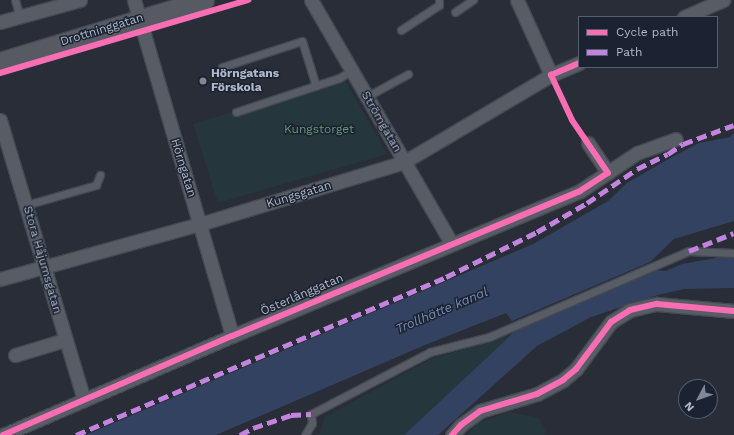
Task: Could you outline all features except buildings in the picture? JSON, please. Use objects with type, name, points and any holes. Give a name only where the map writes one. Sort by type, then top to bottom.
[{"type":"street","points":[[0,22],[80,0]]},
{"type":"street","name":"Hörngatan","points":[[134,0],[138,19],[232,336]]},
{"type":"street","name":"Drottninggatan","points":[[0,62],[204,0]]},
{"type":"street","name":"Strömgatan","points":[[311,0],[452,244]]},
{"type":"street","points":[[517,0],[551,75]]},
{"type":"street","points":[[686,16],[708,3],[723,0]]},
{"type":"street","name":"Kungsgatan","points":[[0,278],[200,224],[404,162],[551,75],[578,63]]},
{"type":"street","name":"Stora Håjumsgatan","points":[[0,120],[26,205],[42,266],[84,400]]},
{"type":"street","name":"Österlånggatan","points":[[3,435],[232,336],[580,191],[647,148],[676,139]]},
{"type":"street","points":[[588,144],[608,173]]},
{"type":"street","points":[[452,435],[461,425],[480,411],[537,394],[563,380],[576,369],[611,322],[630,310],[657,304],[734,311]]},
{"type":"street","points":[[15,355],[66,340]]},
{"type":"lane","points":[[15,0],[20,17]]},
{"type":"lane","points":[[401,30],[439,5],[439,0]]},
{"type":"lane","points":[[455,12],[473,0]]},
{"type":"lane","points":[[222,67],[302,41],[316,86]]},
{"type":"lane","points":[[236,112],[316,86],[352,71]]},
{"type":"lane","points":[[366,97],[408,74]]},
{"type":"lane","points":[[26,205],[96,185],[100,175]]},
{"type":"lane","points":[[305,435],[312,423],[311,414],[430,352],[489,337],[689,251],[734,253]]},
{"type":"green space","name":"Kungstorget","points":[[344,78],[387,154],[218,203],[193,124]]},
{"type":"green space","points":[[511,335],[404,435],[319,435],[325,417],[431,359]]},
{"type":"green space","points":[[510,412],[539,418],[546,432],[544,435],[467,435],[478,423]]},
{"type":"water","name":"Trollhätte kanal","points":[[734,133],[734,221],[674,239],[650,262],[512,321],[506,313],[425,345],[216,435],[86,435],[533,244],[608,201],[627,183],[674,156],[699,143],[730,137]]},
{"type":"water","points":[[716,258],[734,258],[734,288],[684,289],[658,295],[591,317],[537,346],[438,435],[404,435],[511,335],[516,327],[652,270],[666,271],[682,264]]},
{"type":"marked path","points":[[76,435],[446,277],[537,232],[587,203],[637,169],[668,154],[683,144],[734,125]]},
{"type":"marked path","points":[[689,251],[734,233]]},
{"type":"marked path","points":[[240,435],[253,428],[291,415],[311,414]]},
{"type":"cycle path","points":[[0,73],[248,0]]},
{"type":"cycle path","points":[[3,435],[232,336],[580,191],[608,173],[572,120],[551,75],[578,63]]},
{"type":"cycle path","points":[[452,435],[461,425],[480,411],[537,394],[563,380],[576,369],[611,322],[630,310],[657,304],[734,311]]},
{"type":"place","name":"Hörngatans Förskola","points":[[203,81]]}]
